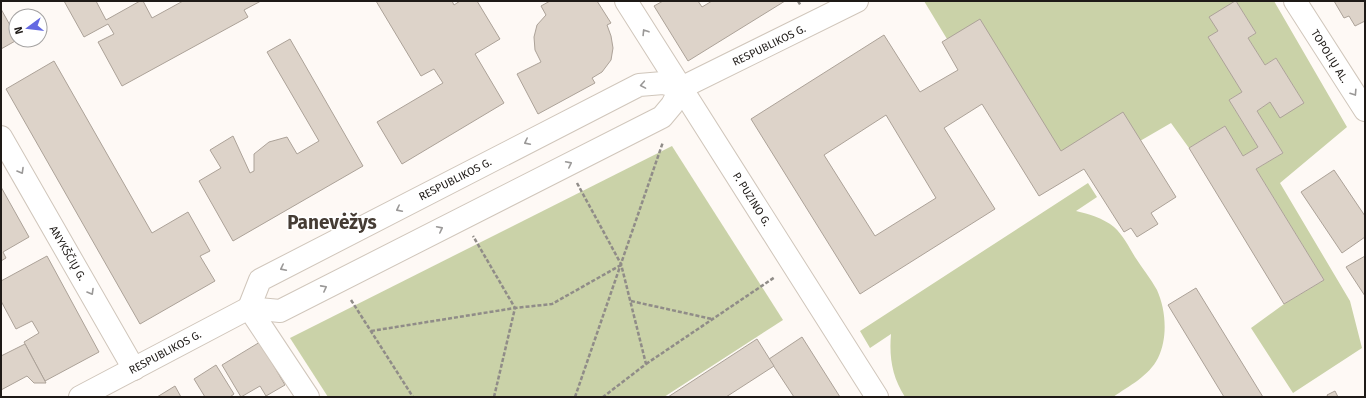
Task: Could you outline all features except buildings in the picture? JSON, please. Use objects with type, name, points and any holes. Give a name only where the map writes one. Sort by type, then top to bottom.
[{"type":"main road","name":"P. PUZINO G.","points":[[626,1],[877,397]]},
{"type":"main road","name":"RESPUBLIKOS G.","points":[[80,397],[249,308],[260,280],[639,85],[663,83],[681,88],[857,1]]},
{"type":"main road","name":"TOPOLIŲ AL.","points":[[1295,1],[1365,110]]},
{"type":"main road","points":[[249,308],[280,312],[339,280],[662,117],[672,105],[681,88]]},
{"type":"main road","name":"ANYKŠČIŲ G.","points":[[1,137],[134,368]]},
{"type":"main road","points":[[249,308],[308,397]]},
{"type":"path","points":[[575,397],[664,140]]},
{"type":"path","points":[[567,165],[621,264],[646,364]]},
{"type":"path","points":[[463,218],[515,308],[494,397]]},
{"type":"path","points":[[371,331],[515,308],[552,304],[621,264]]},
{"type":"path","points":[[603,397],[646,364],[793,265]]},
{"type":"path","points":[[339,280],[413,397]]},
{"type":"path","points":[[631,301],[712,319]]},
{"type":"green space","points":[[924,1],[1235,1],[1218,31],[1209,37],[1242,92],[1229,100],[1258,147],[1243,156],[1225,126],[1189,148],[1171,123],[1140,141],[1061,151],[947,39]]},
{"type":"green space","points":[[1236,1],[1274,1],[1347,127],[1280,183],[1350,301],[1362,348],[1293,393],[1251,328],[1284,304],[1324,280],[1256,169],[1283,153],[1257,111],[1270,102],[1304,103],[1276,58],[1265,65],[1248,38],[1256,33]]},
{"type":"green space","points":[[672,146],[783,320],[664,397],[328,397],[290,338]]},
{"type":"green space","points":[[1088,183],[1097,197],[1076,211],[1101,219],[1117,230],[1152,282],[1160,298],[1165,324],[1163,342],[1158,358],[1149,370],[1138,380],[1113,397],[905,397],[897,382],[892,367],[891,334],[870,348],[860,331]]},
{"type":"district","name":"Panevėžys","points":[[332,222]]}]
